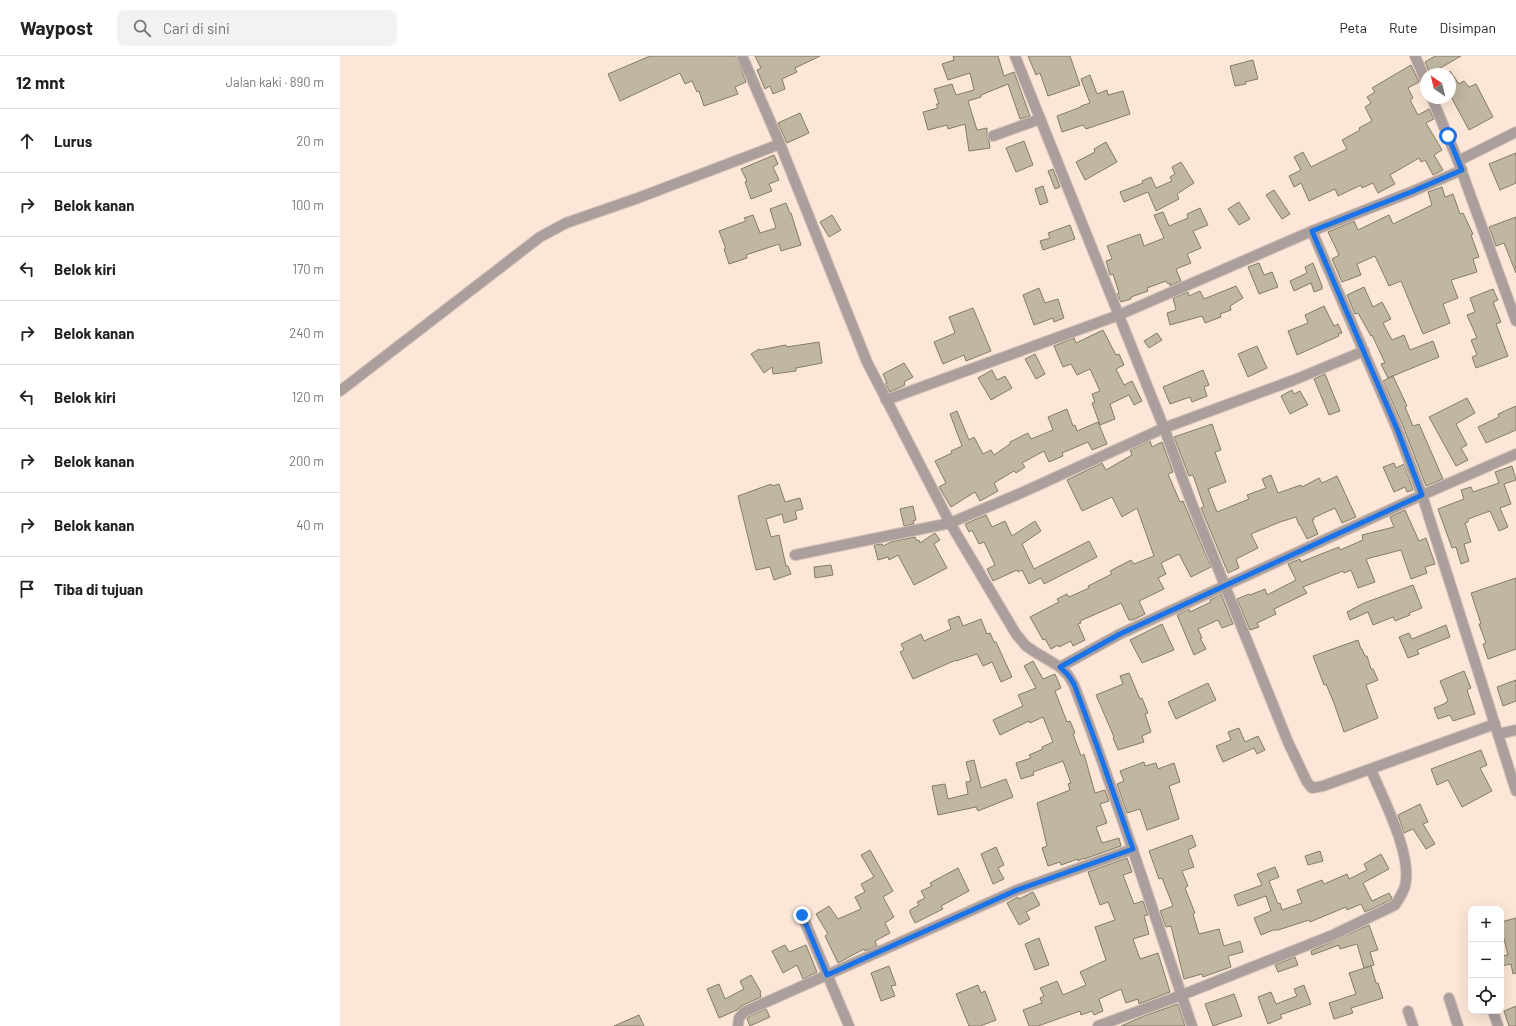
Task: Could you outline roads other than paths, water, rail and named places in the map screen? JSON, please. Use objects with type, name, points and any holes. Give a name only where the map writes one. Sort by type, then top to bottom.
[{"type":"street","points":[[742,56],[780,144],[867,362],[950,523],[1016,634],[1030,649],[1060,667],[1074,684],[1133,849],[1192,1026]]},
{"type":"street","points":[[1015,56],[1288,742],[1307,782],[1312,788],[1323,786],[1496,729],[1516,730]]},
{"type":"street","points":[[1415,56],[1420,68]]},
{"type":"street","points":[[1434,104],[1460,166],[1516,321]]},
{"type":"street","points":[[993,136],[1040,119]]},
{"type":"street","points":[[886,400],[1119,315],[1312,231],[1411,192],[1460,166],[1516,132]]},
{"type":"street","points":[[340,391],[540,238],[566,223],[638,198],[780,144]]},
{"type":"street","points":[[1312,231],[1397,429],[1422,495],[1516,791]]},
{"type":"street","points":[[795,555],[950,523],[987,506],[1021,493],[1164,428],[1294,380],[1364,351]]},
{"type":"street","points":[[1060,667],[1120,634],[1422,495],[1516,454]]},
{"type":"street","points":[[1098,1026],[1182,995],[1333,935],[1395,905],[1406,886],[1405,859],[1402,847],[1372,770]]},
{"type":"street","points":[[738,1026],[738,1018],[744,1012],[1017,890],[1133,849]]},
{"type":"street","points":[[802,915],[849,1026]]},
{"type":"street","points":[[1449,998],[1458,1026]]},
{"type":"street","points":[[1408,1011],[1413,1026]]},
{"type":"street","points":[[1494,1014],[1498,1026]]}]
